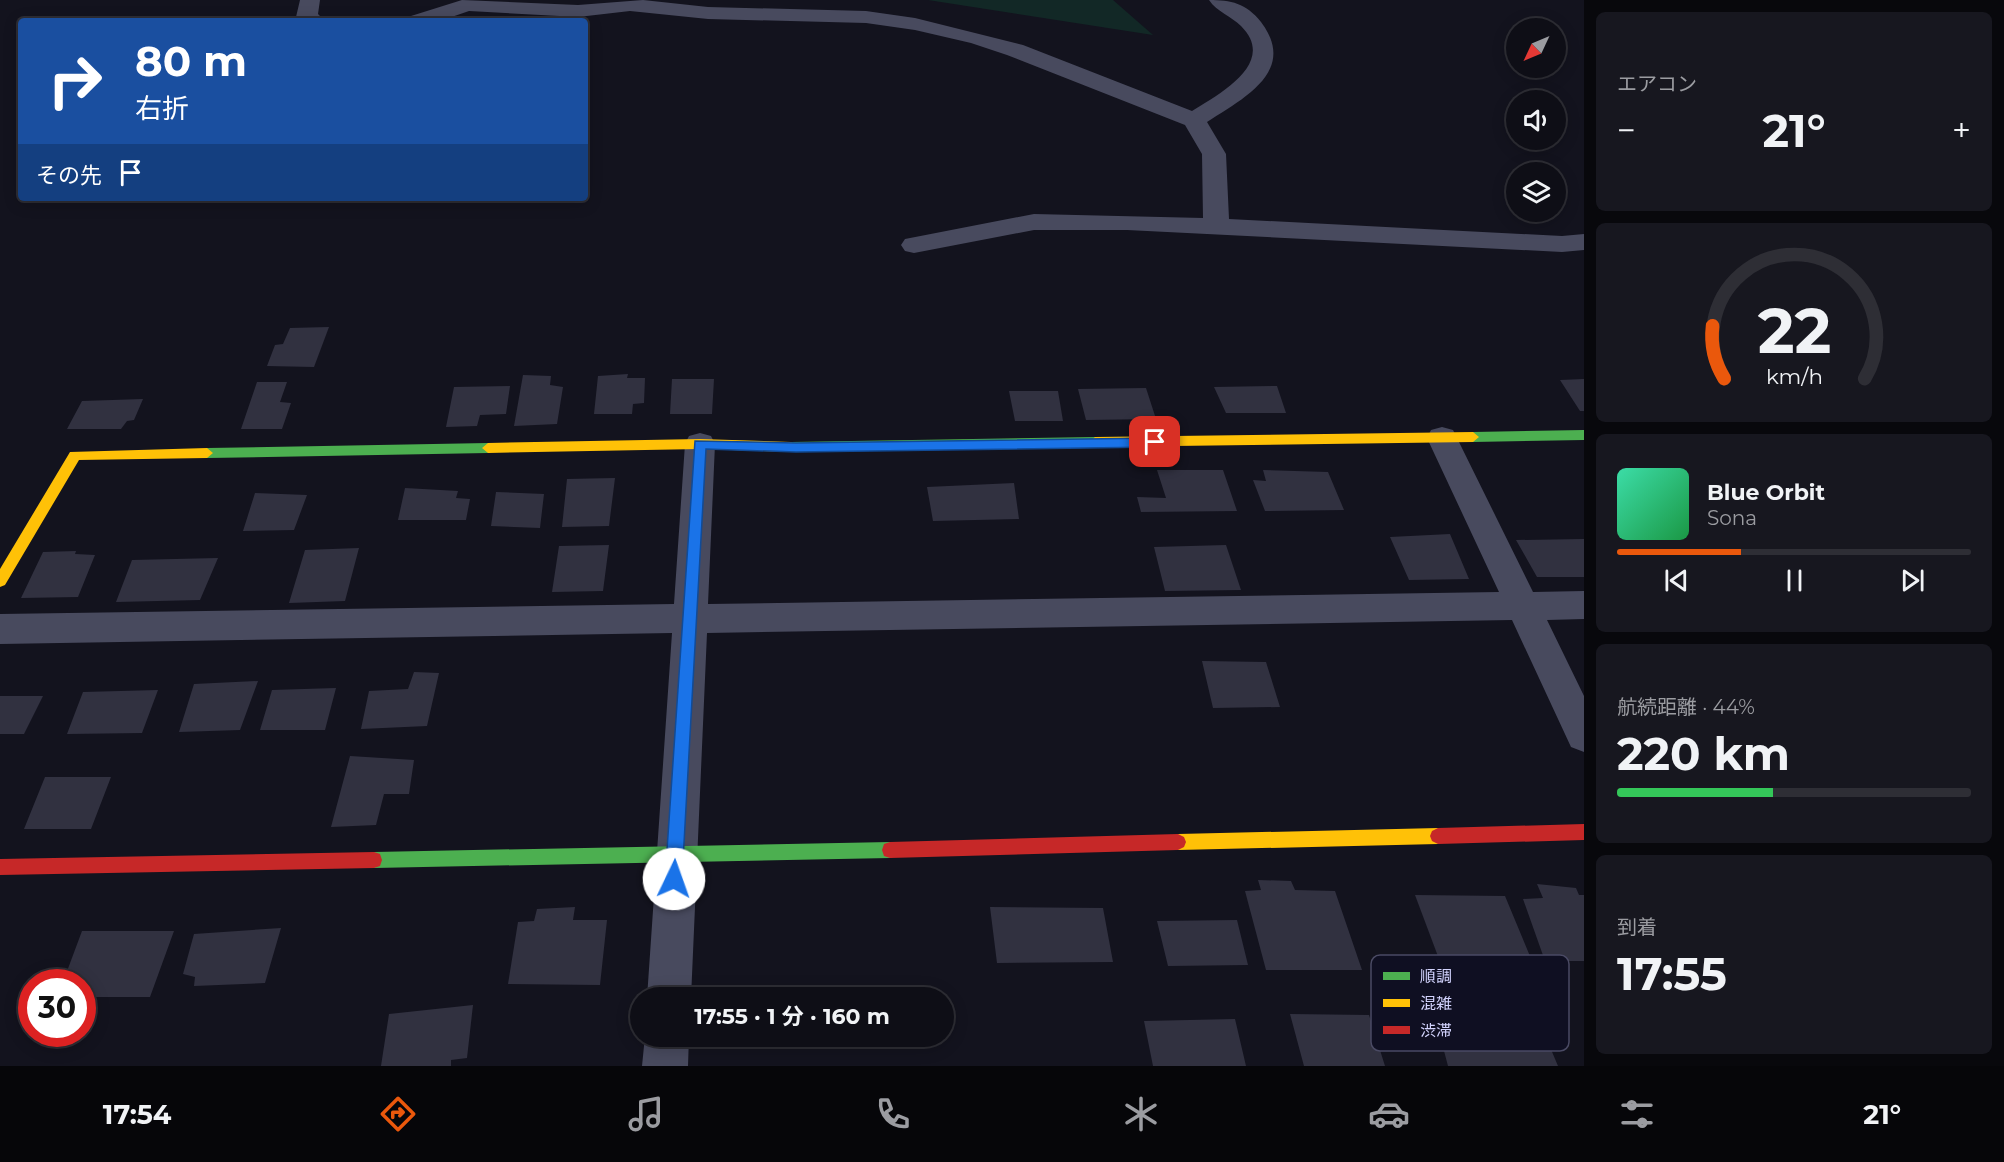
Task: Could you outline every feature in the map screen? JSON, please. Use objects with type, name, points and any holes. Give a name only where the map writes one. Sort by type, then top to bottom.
[{"type":"street","points":[[309,18],[307,17],[310,0]]},
{"type":"street","points":[[1194,120],[1252,81],[1265,56],[1263,38],[1250,22],[1219,0]]},
{"type":"street","points":[[428,18],[467,5],[578,11],[630,5],[708,14],[866,17],[915,24],[1015,50],[1194,120],[1214,154],[1216,226]]},
{"type":"street","points":[[914,245],[1034,222],[1216,226],[1392,237],[1562,244],[1584,242]]},
{"type":"street","points":[[0,581],[75,455],[700,444],[796,447],[1584,435]]},
{"type":"street","points":[[1442,438],[1584,735]]},
{"type":"street","points":[[669,987],[675,855],[700,444]]},
{"type":"street","points":[[0,629],[1584,605]]},
{"type":"street","points":[[0,867],[675,855],[1584,832]]},
{"type":"street","points":[[665,1066],[666,1047]]},
{"type":"green space","points":[[928,0],[1113,0],[1153,35]]},
{"type":"building","points":[[329,327],[314,367],[267,366],[275,345],[283,344],[290,328]]},
{"type":"building","points":[[628,374],[627,378],[645,378],[644,403],[633,404],[632,414],[594,414],[598,376]]},
{"type":"building","points":[[523,375],[551,376],[550,385],[563,387],[557,424],[514,426]]},
{"type":"building","points":[[672,379],[714,379],[712,414],[670,414]]},
{"type":"building","points":[[1584,379],[1584,411],[1580,411],[1560,380]]},
{"type":"building","points":[[257,382],[287,382],[280,402],[291,403],[282,429],[241,429]]},
{"type":"building","points":[[510,386],[506,414],[480,415],[477,426],[446,427],[454,387]]},
{"type":"building","points":[[1277,386],[1286,413],[1226,413],[1214,387]]},
{"type":"building","points":[[1146,388],[1156,419],[1086,420],[1078,389]]},
{"type":"building","points":[[1009,391],[1058,391],[1063,421],[1015,421]]},
{"type":"building","points":[[143,399],[134,420],[127,421],[121,429],[67,429],[82,401]]},
{"type":"building","points":[[1157,470],[1223,470],[1237,511],[1141,512],[1137,497],[1166,498]]},
{"type":"building","points":[[1263,470],[1328,472],[1344,510],[1265,511],[1253,480],[1266,481]]},
{"type":"building","points":[[615,478],[609,526],[562,527],[567,479]]},
{"type":"building","points":[[1014,483],[1019,519],[933,521],[927,487]]},
{"type":"building","points":[[405,488],[458,491],[456,498],[470,499],[466,520],[398,520]]},
{"type":"building","points":[[496,492],[544,494],[540,528],[491,526]]},
{"type":"building","points":[[255,493],[307,495],[294,530],[243,531]]},
{"type":"building","points":[[1450,534],[1469,579],[1409,580],[1390,537]]},
{"type":"building","points":[[1584,539],[1584,577],[1537,577],[1516,540]]},
{"type":"building","points":[[609,545],[603,591],[552,592],[559,546]]},
{"type":"building","points":[[1226,545],[1241,590],[1165,591],[1154,547]]},
{"type":"building","points":[[359,548],[345,601],[289,603],[305,550]]},
{"type":"building","points":[[76,551],[75,554],[95,555],[78,597],[21,598],[43,552]]},
{"type":"building","points":[[218,558],[200,600],[116,602],[132,560]]},
{"type":"building","points":[[1202,661],[1266,662],[1280,707],[1213,708]]},
{"type":"building","points":[[414,672],[439,673],[427,726],[361,729],[369,691],[408,689]]},
{"type":"building","points":[[258,681],[240,730],[179,732],[194,684]]},
{"type":"building","points":[[336,688],[325,730],[260,730],[272,690]]},
{"type":"building","points":[[158,690],[142,733],[67,734],[83,692]]},
{"type":"building","points":[[0,696],[43,696],[24,734],[0,734]]},
{"type":"building","points":[[350,756],[414,760],[409,794],[384,794],[376,825],[331,827]]},
{"type":"building","points":[[45,777],[111,777],[91,829],[24,829]]},
{"type":"building","points":[[1258,880],[1291,881],[1295,890],[1335,891],[1362,970],[1266,970],[1245,891],[1261,890]]},
{"type":"building","points":[[1537,884],[1576,888],[1579,895],[1584,895],[1584,961],[1569,961],[1569,955],[1543,955],[1523,899],[1543,898]]},
{"type":"building","points":[[1415,895],[1505,896],[1530,955],[1438,955]]},
{"type":"building","points":[[575,907],[573,920],[607,920],[600,985],[508,984],[518,922],[534,921],[537,909]]},
{"type":"building","points":[[990,907],[1103,908],[1113,962],[997,963]]},
{"type":"building","points":[[1237,920],[1248,965],[1168,966],[1157,921]]},
{"type":"building","points":[[281,928],[265,983],[194,986],[195,977],[183,974],[194,934]]},
{"type":"building","points":[[82,931],[174,931],[150,997],[96,997],[96,969],[68,969]]},
{"type":"building","points":[[473,1005],[467,1058],[451,1060],[451,1066],[381,1066],[389,1014]]},
{"type":"building","points":[[1290,1014],[1369,1015],[1371,1051],[1380,1051],[1385,1066],[1304,1066]]},
{"type":"building","points":[[1235,1019],[1246,1066],[1153,1066],[1144,1021]]},
{"type":"building","points":[[1444,1051],[1552,1051],[1558,1066],[1448,1066]]},
{"type":"traffic: fast","points":[[1473,437],[1584,435]]},
{"type":"traffic: fast","points":[[791,447],[1095,442]]},
{"type":"traffic: fast","points":[[207,453],[488,448]]},
{"type":"traffic: fast","points":[[374,860],[890,850]]},
{"type":"traffic: slow","points":[[1095,442],[1473,437]]},
{"type":"traffic: slow","points":[[488,448],[700,444],[791,447]]},
{"type":"traffic: slow","points":[[0,581],[75,455],[207,453]]},
{"type":"traffic: slow","points":[[1178,842],[1438,836]]},
{"type":"traffic: jam","points":[[1438,836],[1584,832]]},
{"type":"traffic: jam","points":[[890,850],[1178,842]]},
{"type":"traffic: jam","points":[[0,867],[374,860]]},
{"type":"route","points":[[674,879],[700,444],[796,447],[1155,442]]}]
